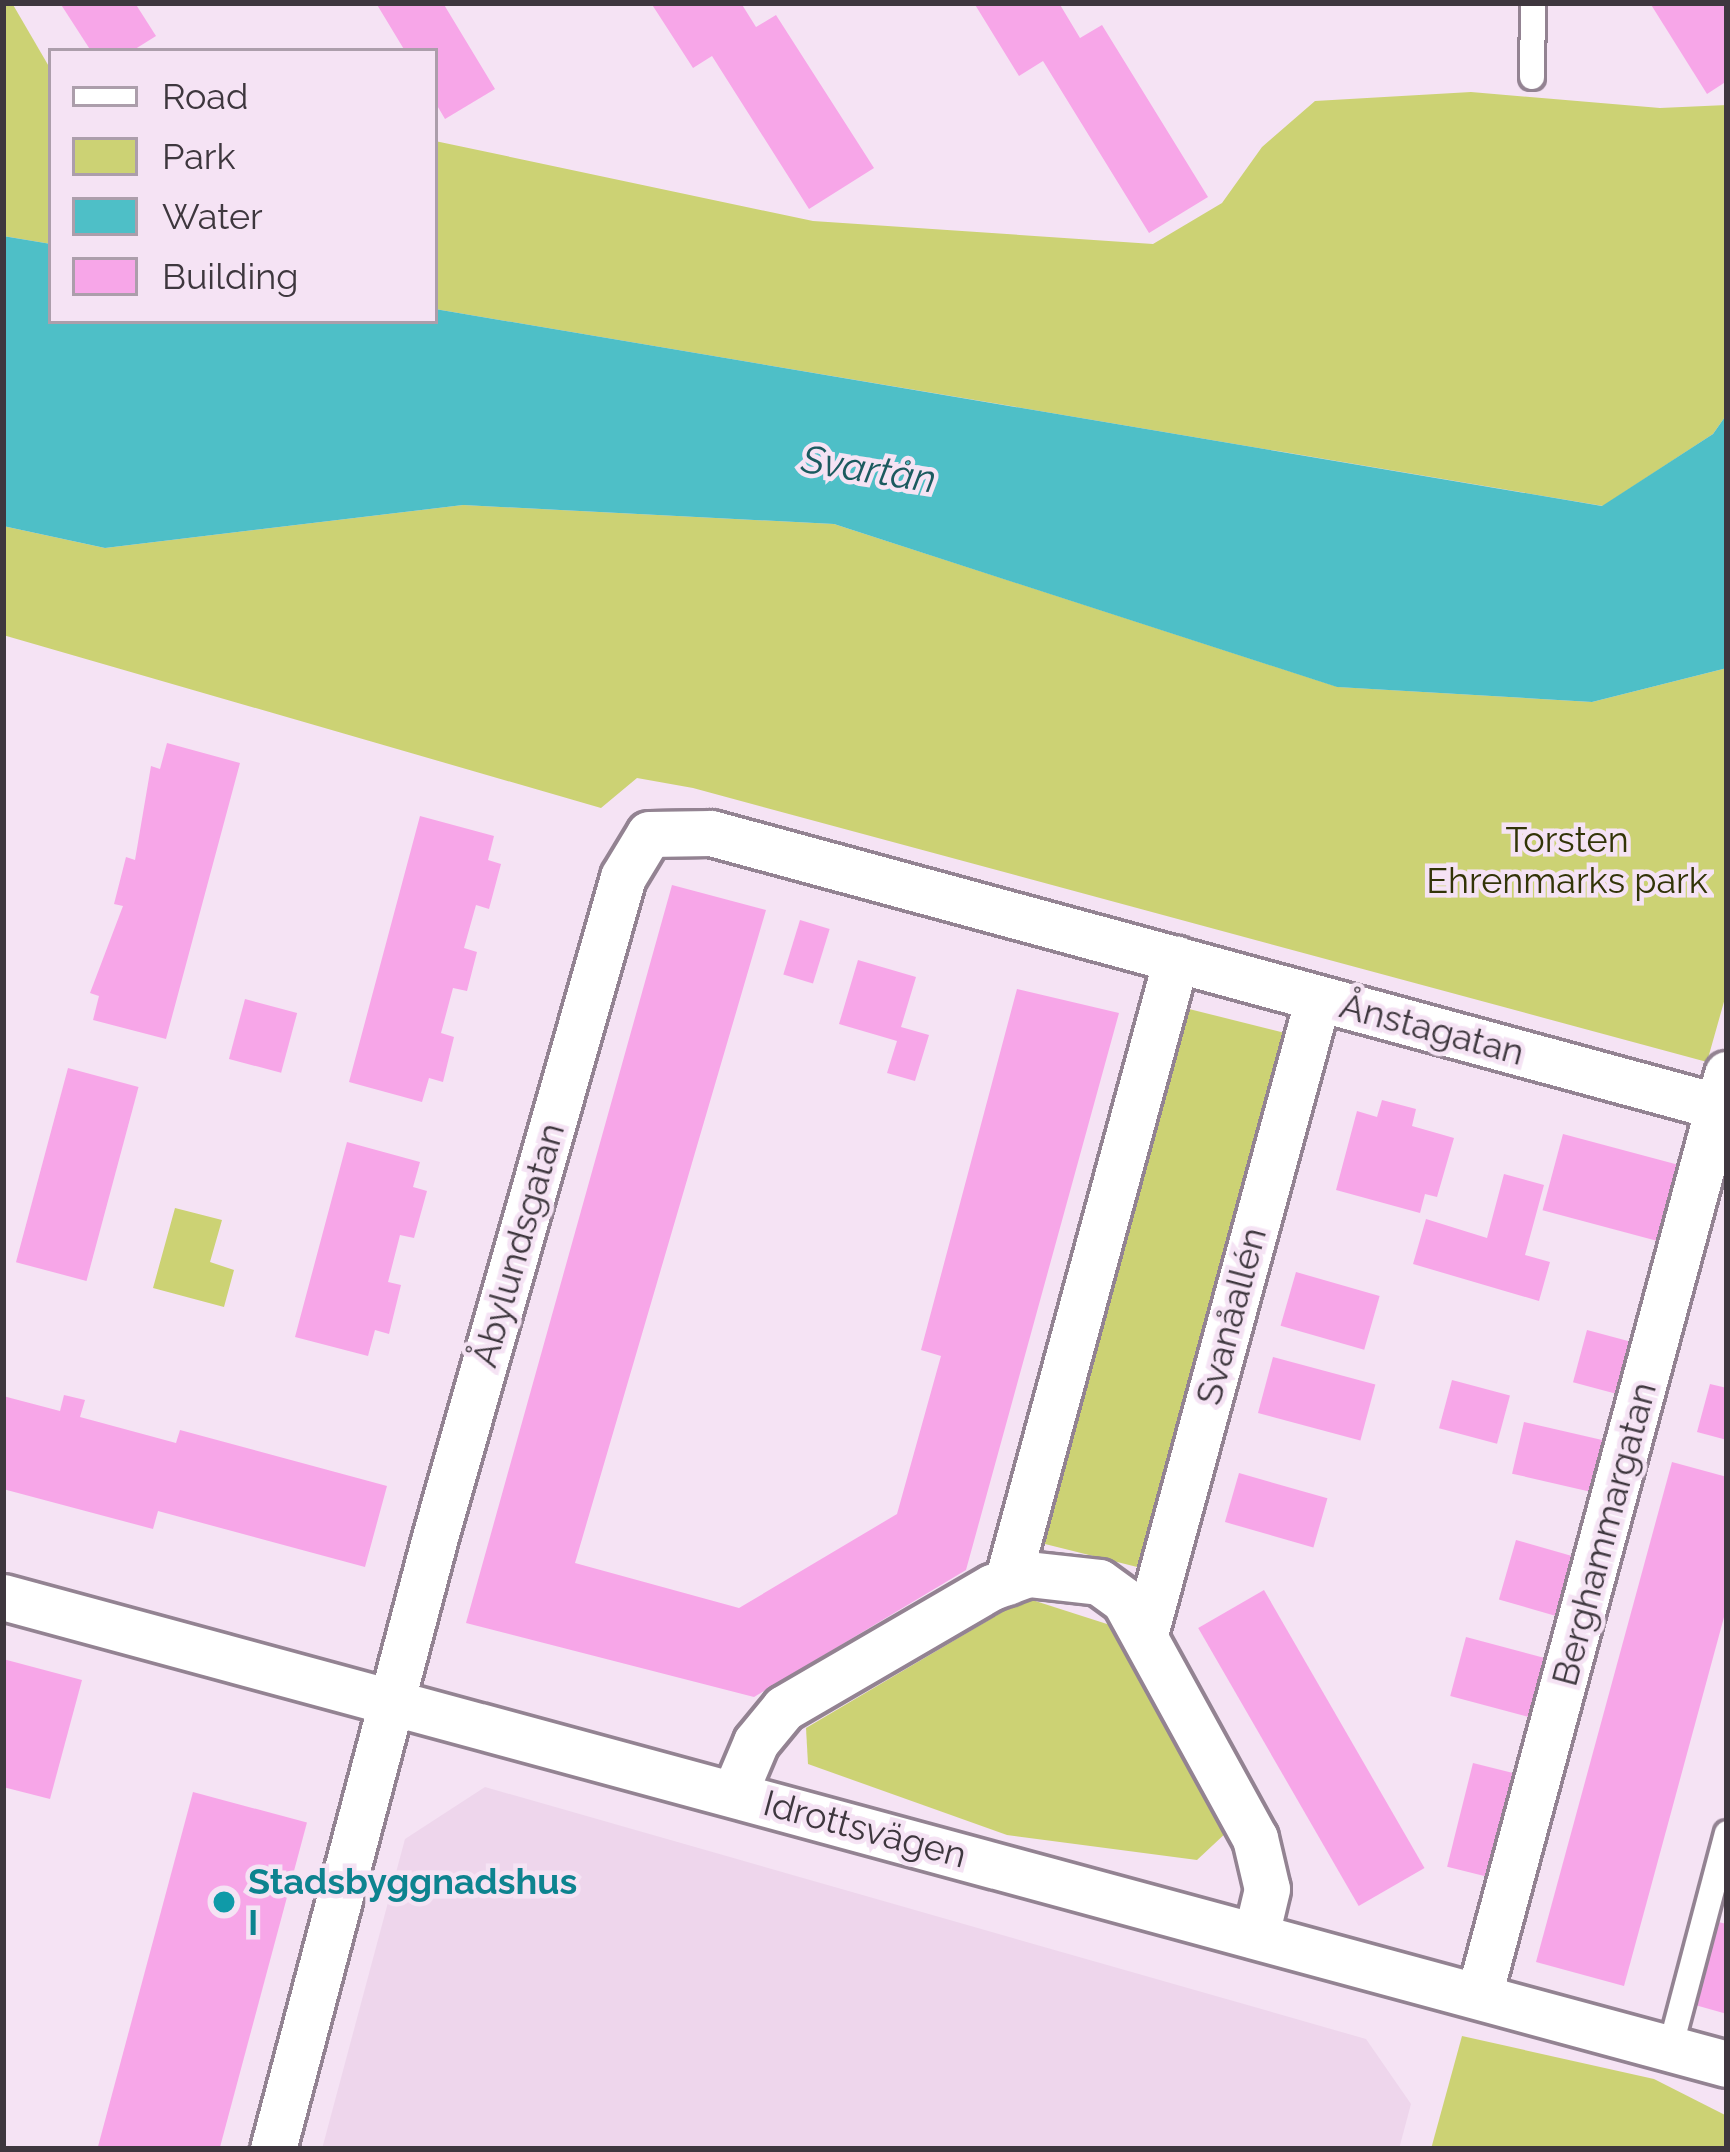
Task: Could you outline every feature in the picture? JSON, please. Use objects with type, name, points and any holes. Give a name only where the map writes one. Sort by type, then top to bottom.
[{"type":"street","name":"Åbylundsgatan","points":[[273,2149],[393,1697],[623,877],[649,834],[711,833],[1156,953]]},
{"type":"street","name":"Ånstagatan","points":[[1156,953],[1318,998],[1724,1096]]},
{"type":"street","points":[[1006,1582],[1156,953]]},
{"type":"street","name":"Svanåallén","points":[[1145,1634],[1318,998]]},
{"type":"street","name":"Berghammargatan","points":[[1479,1995],[1724,1096]]},
{"type":"street","points":[[734,1794],[756,1742],[784,1708],[1006,1582],[1028,1574],[1099,1582],[1124,1600],[1145,1634],[1255,1838],[1267,1889],[1256,1934]]},
{"type":"street","name":"Idrottsvägen","points":[[3,1597],[393,1697],[734,1794],[1672,2045],[1727,2064]]},
{"type":"lane","points":[[1532,77],[1533,3]]},
{"type":"lane","points":[[1672,2045],[1727,1833]]},
{"type":"shaded area","points":[[485,1787],[1366,2039],[1411,2104],[1399,2149],[322,2149],[405,1839]]},
{"type":"green space","points":[[3,3],[12,3],[48,65],[48,244],[3,236]]},
{"type":"green space","points":[[1471,92],[1660,108],[1727,105],[1727,414],[1713,434],[1603,506],[438,310],[438,142],[813,221],[1153,244],[1222,203],[1262,147],[1315,101]]},
{"type":"green space","name":"Torsten Ehrenmarks park","points":[[463,505],[834,524],[1338,687],[1592,702],[1727,668],[1727,991],[1707,1062],[693,788],[637,778],[601,808],[3,635],[3,526],[105,548]]},
{"type":"green space","points":[[1173,1005],[1294,1035],[1160,1573],[1039,1543]]},
{"type":"green space","points":[[175,1208],[222,1220],[210,1262],[234,1270],[224,1307],[153,1288]]},
{"type":"green space","points":[[1026,1598],[1135,1633],[1228,1831],[1197,1860],[1007,1835],[808,1764],[806,1728]]},
{"type":"green space","points":[[1462,2036],[1654,2079],[1727,2116],[1727,2149],[1431,2149]]},
{"type":"water","name":"Svartån","points":[[3,236],[48,244],[48,324],[438,324],[438,310],[1602,506],[1713,434],[1727,414],[1727,668],[1592,702],[1337,687],[834,524],[463,505],[105,548],[3,526]]},
{"type":"building","points":[[60,3],[135,3],[156,36],[137,48],[89,48]]},
{"type":"building","points":[[376,3],[443,3],[495,89],[445,119],[438,107],[438,48],[403,48]]},
{"type":"building","points":[[651,3],[741,3],[756,27],[776,15],[874,168],[809,209],[712,56],[693,68]]},
{"type":"building","points":[[974,3],[1059,3],[1080,38],[1102,25],[1208,197],[1149,233],[1043,61],[1019,76]]},
{"type":"building","points":[[1650,3],[1727,3],[1727,81],[1707,94]]},
{"type":"building","points":[[167,743],[240,763],[166,1039],[93,1020],[99,996],[90,993],[123,906],[114,904],[126,857],[135,860],[151,766],[160,769]]},
{"type":"building","points":[[420,816],[494,836],[488,860],[501,864],[489,909],[476,905],[464,948],[477,952],[467,991],[453,988],[441,1033],[454,1037],[443,1082],[429,1078],[422,1102],[349,1082]]},
{"type":"building","points":[[672,885],[766,910],[575,1563],[739,1608],[897,1514],[941,1356],[921,1350],[1017,989],[1119,1013],[966,1570],[754,1697],[466,1623]]},
{"type":"building","points":[[800,920],[830,929],[813,984],[783,975]]},
{"type":"building","points":[[858,960],[916,977],[901,1027],[929,1035],[915,1081],[887,1073],[897,1041],[839,1024]]},
{"type":"building","points":[[245,999],[297,1013],[281,1073],[229,1059]]},
{"type":"building","points":[[68,1068],[139,1087],[86,1281],[16,1262]]},
{"type":"building","points":[[1382,1100],[1416,1109],[1412,1126],[1454,1138],[1437,1197],[1425,1194],[1420,1213],[1336,1190],[1357,1111],[1377,1117]]},
{"type":"building","points":[[1563,1134],[1679,1165],[1658,1241],[1543,1210]]},
{"type":"building","points":[[347,1142],[420,1162],[413,1187],[427,1191],[414,1238],[400,1235],[388,1282],[401,1285],[389,1334],[375,1330],[368,1356],[295,1337]]},
{"type":"building","points":[[1504,1174],[1544,1185],[1525,1255],[1550,1262],[1539,1301],[1413,1264],[1426,1219],[1487,1238]]},
{"type":"building","points":[[1296,1272],[1380,1296],[1364,1350],[1281,1326]]},
{"type":"building","points":[[1587,1330],[1643,1345],[1629,1397],[1573,1382]]},
{"type":"building","points":[[1273,1357],[1375,1384],[1360,1440],[1258,1413]]},
{"type":"building","points":[[1452,1380],[1510,1396],[1497,1444],[1439,1428]]},
{"type":"building","points":[[1710,1384],[1727,1388],[1727,1440],[1697,1432]]},
{"type":"building","points":[[64,1395],[85,1400],[80,1417],[176,1443],[180,1430],[387,1486],[365,1567],[158,1511],[153,1529],[3,1489],[3,1396],[60,1411]]},
{"type":"building","points":[[1524,1422],[1619,1444],[1607,1495],[1512,1474]]},
{"type":"building","points":[[1672,1462],[1727,1477],[1727,1606],[1624,1986],[1536,1962]]},
{"type":"building","points":[[1239,1473],[1327,1498],[1313,1547],[1225,1522]]},
{"type":"building","points":[[1516,1540],[1584,1560],[1567,1619],[1499,1600]]},
{"type":"building","points":[[1264,1590],[1424,1868],[1359,1906],[1198,1628]]},
{"type":"building","points":[[1466,1637],[1555,1661],[1539,1720],[1450,1696]]},
{"type":"building","points":[[3,1659],[82,1680],[50,1799],[3,1787]]},
{"type":"building","points":[[1473,1763],[1528,1777],[1502,1881],[1447,1867]]},
{"type":"building","name":"Stadsbyggnadshus I","points":[[193,1792],[307,1823],[220,2149],[97,2149]]},
{"type":"building","points":[[1718,1922],[1727,1924],[1727,2014],[1695,2005]]},
{"type":"place","name":"Stadsbyggnadshus I","points":[[224,1902]]}]
